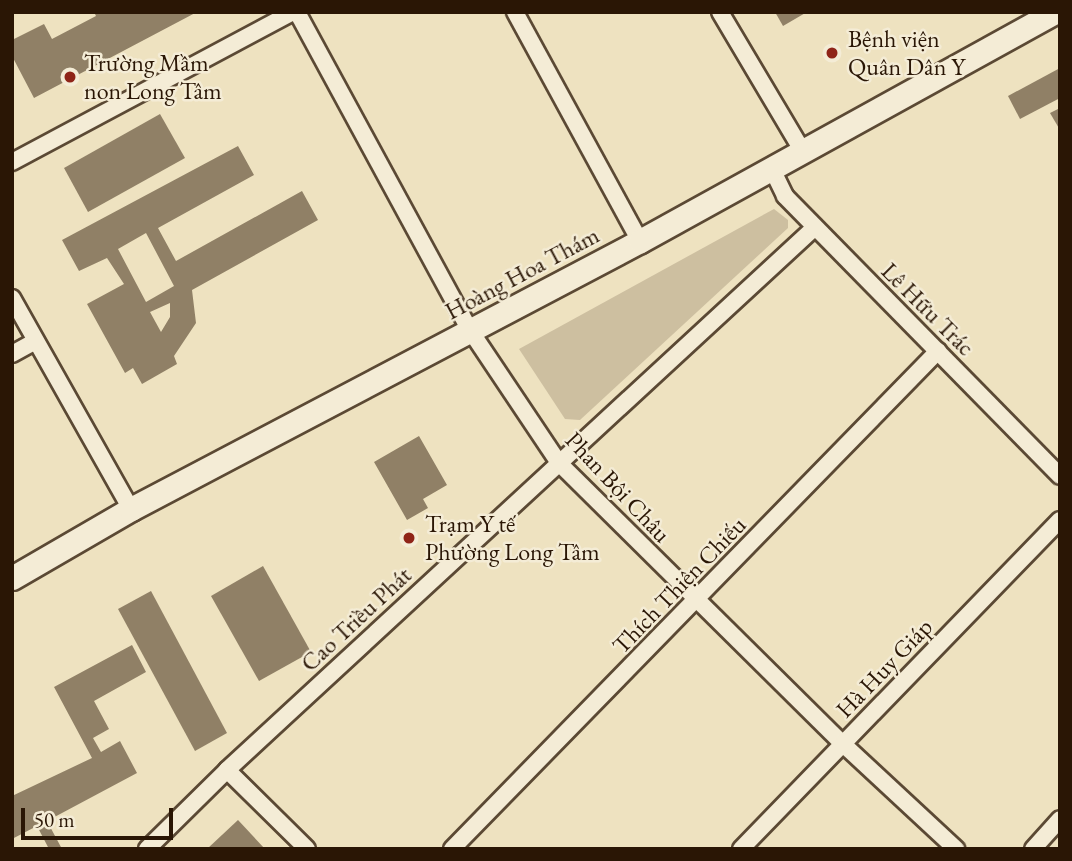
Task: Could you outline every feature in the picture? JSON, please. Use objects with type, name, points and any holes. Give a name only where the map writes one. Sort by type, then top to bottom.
[{"type":"street","points":[[12,162],[295,12]]},
{"type":"street","name":"Phan Bội Châu","points":[[295,12],[470,330],[559,463],[842,743],[956,849]]},
{"type":"street","points":[[515,12],[640,241]]},
{"type":"street","points":[[720,12],[803,152]]},
{"type":"street","name":"Hoàng Hoa Thám","points":[[12,578],[131,509],[640,241],[1054,12]]},
{"type":"street","name":"Lê Hữu Trác","points":[[772,169],[785,196],[1060,475]]},
{"type":"street","name":"Cao Triều Phát","points":[[148,849],[227,770],[815,227]]},
{"type":"street","points":[[12,298],[131,509]]},
{"type":"street","points":[[12,354],[35,341]]},
{"type":"street","name":"Thích Thiện Chiếu","points":[[452,849],[938,351]]},
{"type":"street","name":"Hà Huy Giáp","points":[[741,849],[1060,520]]},
{"type":"street","points":[[227,770],[307,849]]},
{"type":"street","points":[[1032,849],[1060,819]]},
{"type":"shaded area","points":[[774,209],[788,220],[788,228],[580,420],[565,419],[519,349]]},
{"type":"building","points":[[94,12],[197,12],[34,98],[12,56],[12,40],[44,24],[52,39],[96,16]]},
{"type":"building","points":[[775,12],[807,12],[783,26]]},
{"type":"building","points":[[1060,68],[1060,98],[1020,119],[1008,96]]},
{"type":"building","points":[[1060,108],[1060,130],[1050,113]]},
{"type":"building","points":[[160,114],[185,158],[88,212],[64,168]]},
{"type":"building","points":[[238,146],[254,175],[158,228],[176,261],[302,191],[318,220],[192,290],[196,323],[174,356],[177,364],[142,384],[133,368],[125,373],[87,304],[124,284],[107,258],[79,271],[62,240]],"holes":[[[146,233],[174,286],[146,302],[118,249]],[[170,303],[170,317],[161,332],[150,312]]]},
{"type":"building","points":[[419,436],[447,485],[423,499],[428,508],[407,520],[374,462]]},
{"type":"building","points":[[263,566],[311,652],[259,681],[211,596]]},
{"type":"building","points":[[151,591],[227,733],[195,751],[118,609]]},
{"type":"building","points":[[132,645],[146,672],[94,701],[109,729],[93,738],[101,752],[120,741],[137,773],[47,821],[62,849],[49,849],[37,826],[12,839],[12,796],[92,758],[54,687]]},
{"type":"building","points":[[238,820],[265,849],[207,849]]},
{"type":"place","name":"Bệnh viện Quân Dân Y","points":[[832,53]]},
{"type":"place","name":"Trường Mầm non Long Tâm","points":[[70,77]]},
{"type":"place","name":"Trạm Y tế Phường Long Tâm","points":[[409,538]]}]
